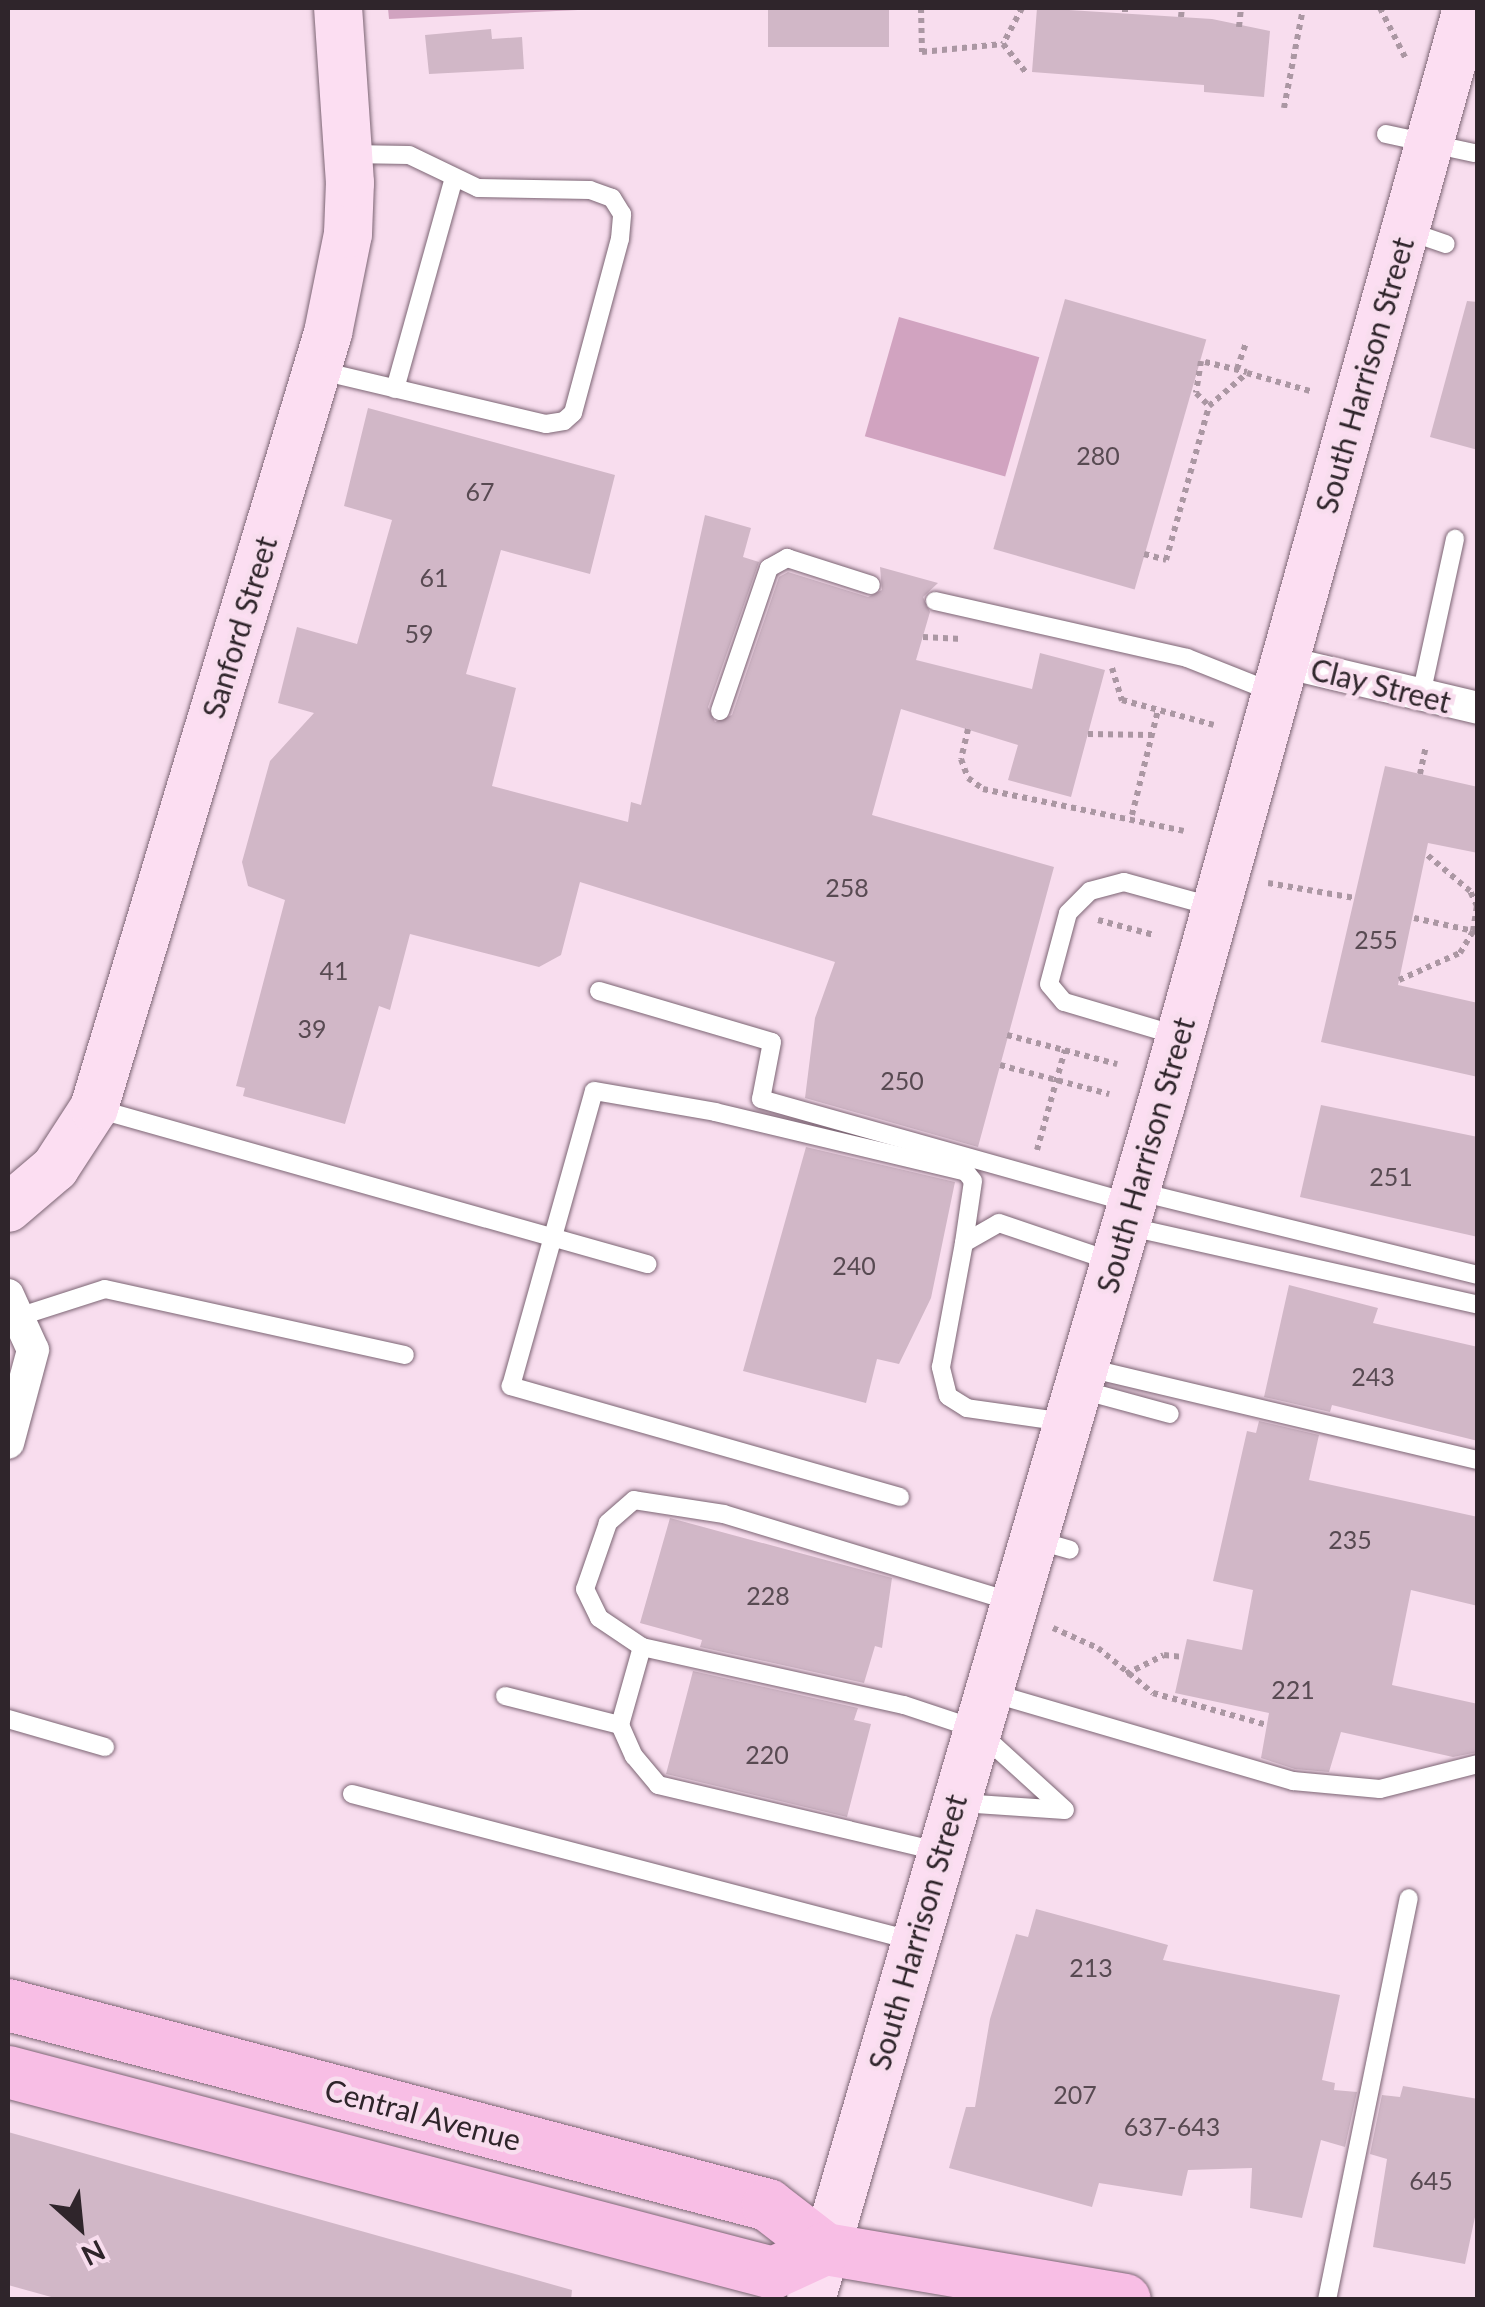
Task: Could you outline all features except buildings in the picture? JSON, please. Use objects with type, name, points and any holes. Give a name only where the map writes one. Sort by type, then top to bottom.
[{"type":"main road","name":"Sanford Street","points":[[8,1208],[55,1168],[94,1108],[316,370],[348,234],[350,154],[338,8]]},
{"type":"main road","name":"South Harrison Street","points":[[811,2300],[981,1710],[1027,1614],[1050,1544],[1075,1392],[1180,1036],[1234,894],[1280,678],[1426,237],[1430,142],[1468,8]]},
{"type":"main road","name":"Central Avenue","points":[[8,2006],[768,2204],[825,2248],[1125,2300]]},
{"type":"main road","points":[[8,2072],[773,2273],[825,2248]]},
{"type":"street","name":"Clay Street","points":[[1280,678],[1421,695],[1478,708]]},
{"type":"street","points":[[8,1444],[16,1373],[34,1350],[13,1306]]},
{"type":"lane","points":[[316,370],[546,424],[573,413],[622,214],[612,198],[590,190],[478,188],[453,181],[438,166],[409,155],[350,154]]},
{"type":"lane","points":[[395,389],[453,181]]},
{"type":"lane","points":[[1421,695],[1455,539]]},
{"type":"lane","points":[[720,711],[769,568],[787,558],[871,585]]},
{"type":"lane","points":[[935,600],[1280,678]]},
{"type":"lane","points":[[1180,1036],[1064,1002],[1049,984],[1070,907],[1090,890],[1124,882],[1234,894]]},
{"type":"lane","points":[[599,991],[772,1042],[761,1099],[1032,1172],[1126,1220],[1478,1306]]},
{"type":"lane","points":[[900,1497],[511,1386],[594,1091],[714,1112],[966,1172],[973,1182],[941,1367],[948,1396],[967,1408],[1075,1392],[1478,1460]]},
{"type":"lane","points":[[94,1108],[648,1264]]},
{"type":"lane","points":[[964,1243],[999,1223],[1126,1220],[1478,1274]]},
{"type":"lane","points":[[13,1306],[105,1290],[405,1355]]},
{"type":"lane","points":[[1075,1392],[1170,1414]]},
{"type":"lane","points":[[1027,1614],[724,1514],[634,1500],[608,1522],[585,1589],[598,1618],[642,1647],[904,1705],[981,1710],[1293,1781],[1380,1789],[1478,1764]]},
{"type":"lane","points":[[642,1647],[620,1725],[634,1756],[658,1785],[938,1851]]},
{"type":"lane","points":[[506,1696],[620,1725]]},
{"type":"lane","points":[[954,1803],[1065,1810],[981,1710]]},
{"type":"lane","points":[[8,1720],[105,1747]]},
{"type":"lane","points":[[352,1794],[914,1942]]},
{"type":"lane","points":[[1327,2300],[1409,1898]]},
{"type":"path","points":[[922,8],[922,52],[995,50],[1003,44],[1022,8]]},
{"type":"path","points":[[1181,17],[1182,8]]},
{"type":"path","points":[[1239,27],[1240,8]]},
{"type":"path","points":[[1284,108],[1303,8]]},
{"type":"path","points":[[1380,8],[1406,59]]},
{"type":"path","points":[[1003,44],[1027,74]]},
{"type":"path","points":[[1237,369],[1246,343]]},
{"type":"path","points":[[1209,406],[1196,394],[1202,361],[1310,391]]},
{"type":"path","points":[[1144,554],[1166,560],[1209,406],[1248,373]]},
{"type":"path","points":[[923,637],[971,640]]},
{"type":"path","points":[[1096,658],[1111,663],[1122,700],[1214,725]]},
{"type":"path","points":[[1132,816],[1158,710]]},
{"type":"path","points":[[968,729],[961,759],[968,778],[983,789],[1078,813],[1132,816],[1184,831]]},
{"type":"path","points":[[1088,734],[1152,735]]},
{"type":"path","points":[[1420,774],[1426,746]]},
{"type":"path","points":[[1399,980],[1460,954],[1475,931],[1477,906],[1470,892],[1426,854]]},
{"type":"path","points":[[1470,892],[1478,885]]},
{"type":"path","points":[[1234,894],[1355,898]]},
{"type":"path","points":[[1088,918],[1154,934]]},
{"type":"path","points":[[1414,918],[1475,931]]},
{"type":"path","points":[[1007,1035],[1117,1064]]},
{"type":"path","points":[[1032,1172],[1065,1050]]},
{"type":"path","points":[[1000,1065],[1109,1094]]},
{"type":"path","points":[[1027,1614],[1078,1635],[1126,1674],[1186,1705],[1266,1726]]},
{"type":"path","points":[[1126,1674],[1164,1654],[1182,1657]]},
{"type":"shaded area","points":[[388,8],[621,8],[389,19]]},
{"type":"shaded area","points":[[899,317],[1039,357],[1005,476],[865,436]]}]
